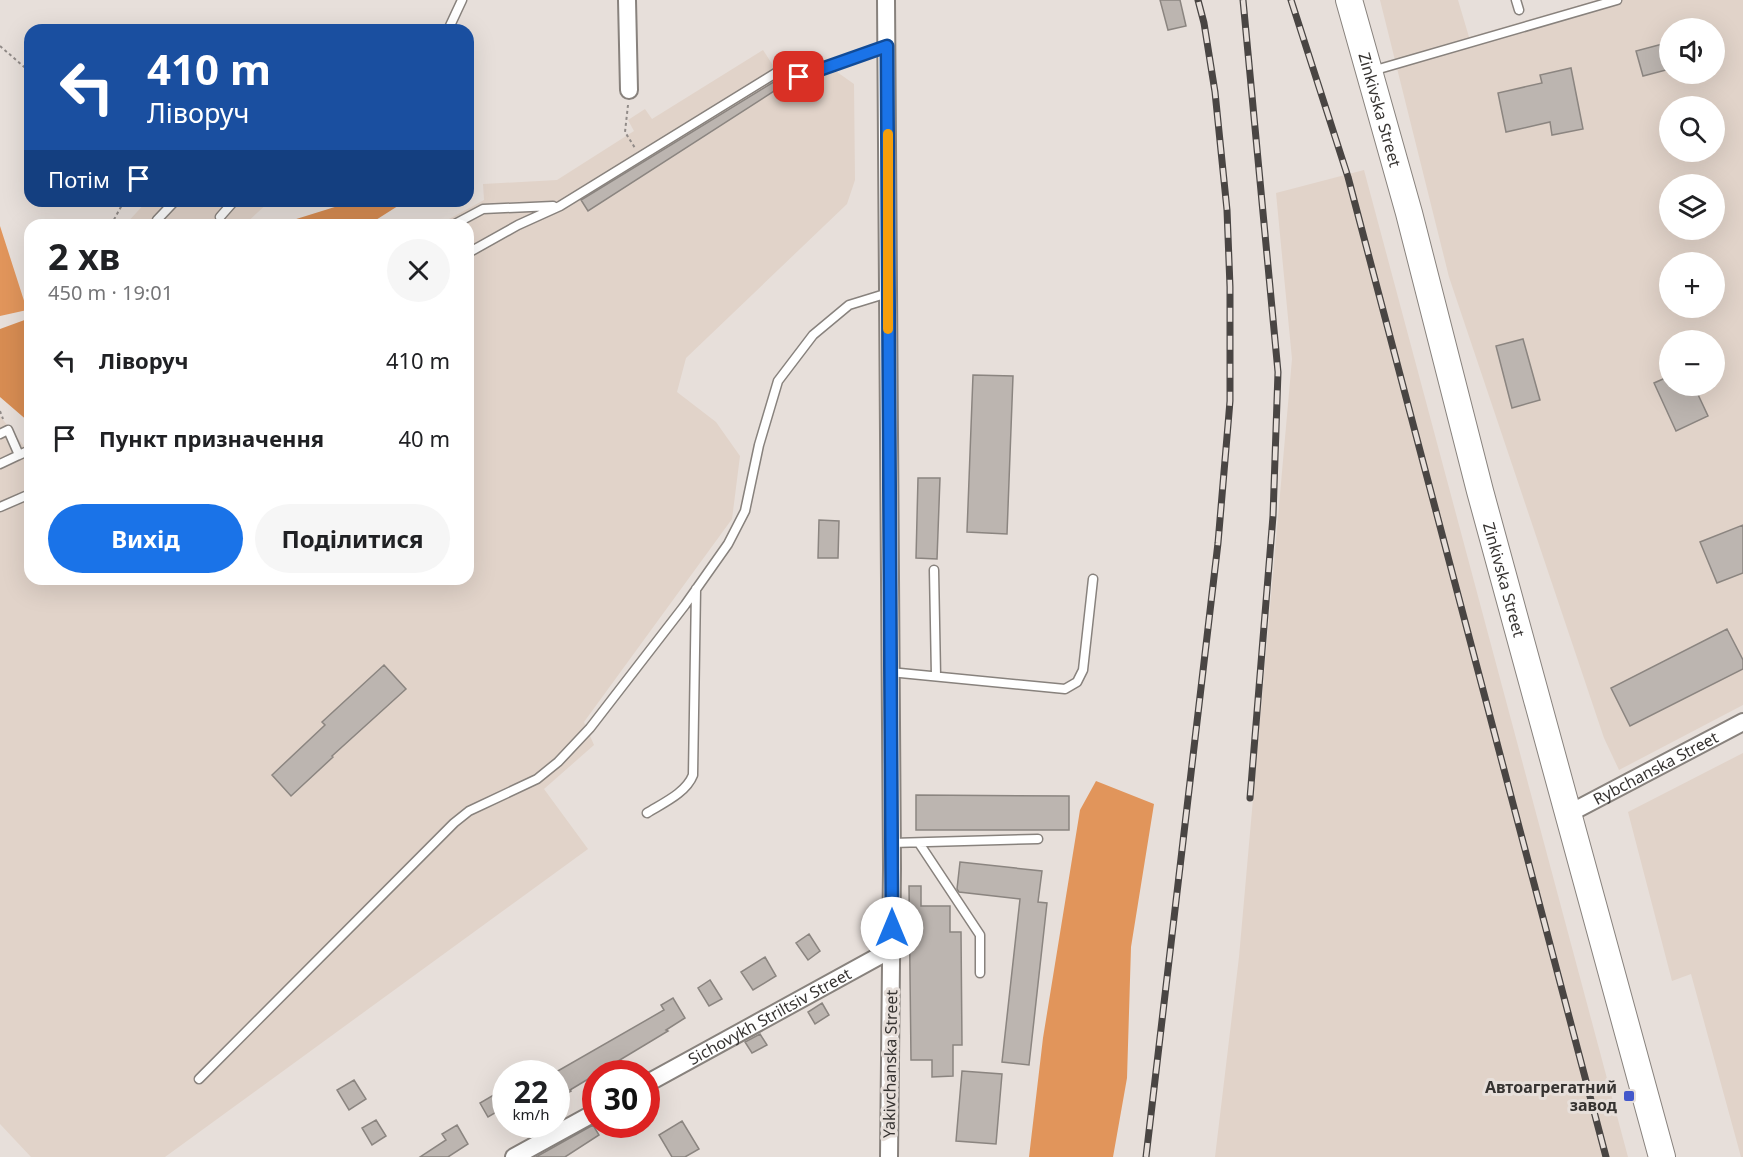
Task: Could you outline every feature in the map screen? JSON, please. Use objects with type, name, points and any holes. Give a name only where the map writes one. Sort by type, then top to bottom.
[{"type":"main road","name":"Zinkivska Street","points":[[1349,0],[1662,1157]]},
{"type":"street","points":[[627,0],[629,90]]},
{"type":"street","name":"Yakivchanska Street","points":[[886,0],[892,843],[889,1157]]},
{"type":"street","name":"Rybchanska Street","points":[[1568,814],[1743,722]]},
{"type":"street","name":"Sichovykh Striltsiv Street","points":[[660,1076],[892,949]]},
{"type":"street","points":[[514,1157],[582,1120]]},
{"type":"lane","points":[[451,24],[462,0]]},
{"type":"lane","points":[[1516,0],[1520,10]]},
{"type":"lane","points":[[1370,72],[1617,0]]},
{"type":"lane","points":[[474,250],[518,225],[560,206],[779,72],[799,77],[887,46]]},
{"type":"lane","points":[[464,219],[483,209],[560,206]]},
{"type":"lane","points":[[158,219],[169,207]]},
{"type":"lane","points":[[219,217],[228,207]]},
{"type":"lane","points":[[199,1079],[454,823],[469,811],[537,779],[558,762],[590,728],[728,544],[745,511],[759,445],[778,381],[813,335],[849,305],[888,292]]},
{"type":"lane","points":[[0,434],[8,430],[19,455]]},
{"type":"lane","points":[[0,464],[24,453]]},
{"type":"lane","points":[[0,507],[24,497]]},
{"type":"lane","points":[[934,570],[936,676]]},
{"type":"lane","points":[[890,672],[1065,689],[1077,682],[1083,670],[1093,579]]},
{"type":"lane","points":[[647,813],[690,784],[693,775],[696,589]]},
{"type":"lane","points":[[892,843],[1038,840]]},
{"type":"lane","points":[[919,843],[980,935],[980,973]]},
{"type":"path","points":[[0,46],[24,67]]},
{"type":"path","points":[[629,90],[625,132],[640,156]]},
{"type":"shaded area","points":[[1380,0],[1458,0],[1469,37],[1597,0],[1743,0],[1743,705],[1619,770],[1604,738],[1449,277]]},
{"type":"shaded area","points":[[763,50],[776,70],[798,70],[833,59],[837,72],[854,84],[855,180],[847,204],[686,358],[677,392],[716,422],[740,456],[732,519],[584,722],[594,745],[544,789],[588,849],[165,1157],[31,1157],[0,1124],[0,416],[24,446],[24,585],[474,585],[474,219],[449,219],[484,200],[483,184],[557,180],[634,131],[628,120],[645,109],[652,119]]},
{"type":"shaded area","points":[[1364,170],[1628,1157],[1215,1157],[1239,957],[1292,359],[1276,193]]},
{"type":"shaded area","points":[[142,207],[264,207],[250,219],[130,219]]},
{"type":"shaded area","points":[[335,207],[396,207],[377,219],[296,219]]},
{"type":"shaded area","points":[[0,226],[24,301],[24,311],[0,316]]},
{"type":"shaded area","points":[[24,320],[24,418],[0,397],[0,329]]},
{"type":"shaded area","points":[[1743,753],[1743,1157],[1741,1157],[1691,974],[1672,981],[1628,812]]},
{"type":"shaded area","points":[[1096,781],[1154,804],[1131,947],[1127,1078],[1113,1157],[1029,1157],[1043,1038],[1080,810]]},
{"type":"building","points":[[1160,0],[1180,0],[1186,26],[1168,30]]},
{"type":"building","points":[[1659,45],[1659,72],[1643,76],[1636,51]]},
{"type":"building","points":[[1571,68],[1583,129],[1552,135],[1550,122],[1506,132],[1498,93],[1542,83],[1540,75]]},
{"type":"building","points":[[780,78],[785,84],[588,211],[581,200]]},
{"type":"building","points":[[1523,339],[1540,400],[1512,408],[1496,346]]},
{"type":"building","points":[[973,375],[1013,376],[1007,534],[967,532]]},
{"type":"building","points":[[1659,381],[1659,394],[1654,383]]},
{"type":"building","points":[[1660,396],[1699,396],[1708,416],[1676,431]]},
{"type":"building","points":[[918,478],[940,478],[937,559],[916,558]]},
{"type":"building","points":[[819,520],[839,521],[838,558],[818,558]]},
{"type":"building","points":[[1743,525],[1743,573],[1717,583],[1700,542]]},
{"type":"building","points":[[1727,629],[1743,660],[1743,669],[1630,726],[1611,688]]},
{"type":"building","points":[[384,665],[406,689],[291,796],[272,775],[325,725],[322,722]]},
{"type":"building","points":[[916,795],[1069,796],[1069,830],[916,830]]},
{"type":"building","points":[[960,862],[1042,871],[1038,902],[1047,903],[1029,1065],[1002,1062],[1020,899],[959,892],[957,889]]},
{"type":"building","points":[[909,886],[921,886],[921,906],[950,906],[950,932],[961,932],[962,1045],[953,1045],[953,1076],[932,1077],[932,1060],[911,1060]]},
{"type":"building","points":[[809,934],[820,951],[808,960],[796,943]]},
{"type":"building","points":[[765,957],[776,976],[753,990],[741,972]]},
{"type":"building","points":[[710,980],[722,999],[709,1006],[698,988]]},
{"type":"building","points":[[673,998],[685,1018],[620,1060],[582,1060],[582,1083],[570,1090],[570,1064],[664,1010],[661,1005]]},
{"type":"building","points":[[822,1003],[829,1015],[815,1024],[808,1012]]},
{"type":"building","points":[[760,1034],[767,1045],[752,1053],[745,1042]]},
{"type":"building","points":[[962,1071],[1002,1074],[996,1144],[956,1141]]},
{"type":"building","points":[[354,1080],[366,1099],[349,1110],[337,1090]]},
{"type":"building","points":[[492,1096],[492,1115],[488,1117],[480,1103]]},
{"type":"building","points":[[376,1120],[386,1136],[372,1145],[362,1128]]},
{"type":"building","points":[[682,1121],[699,1149],[685,1157],[672,1157],[660,1134]]},
{"type":"building","points":[[457,1125],[468,1144],[448,1157],[420,1157],[446,1140],[442,1134]]},
{"type":"building","points":[[582,1131],[582,1138],[594,1138],[565,1157],[536,1157],[570,1138]]},
{"type":"railway","points":[[1146,1157],[1218,543],[1230,401],[1227,210],[1215,92],[1198,0]]},
{"type":"railway","points":[[1243,0],[1278,372],[1273,516],[1250,798]]},
{"type":"railway","points":[[1291,0],[1348,177],[1606,1157]]},
{"type":"slow traffic","points":[[888,134],[888,329]]},
{"type":"place","name":"Автоагрегатний завод","points":[[1629,1096]]},
{"type":"route","points":[[799,77],[887,46],[892,928]]}]
